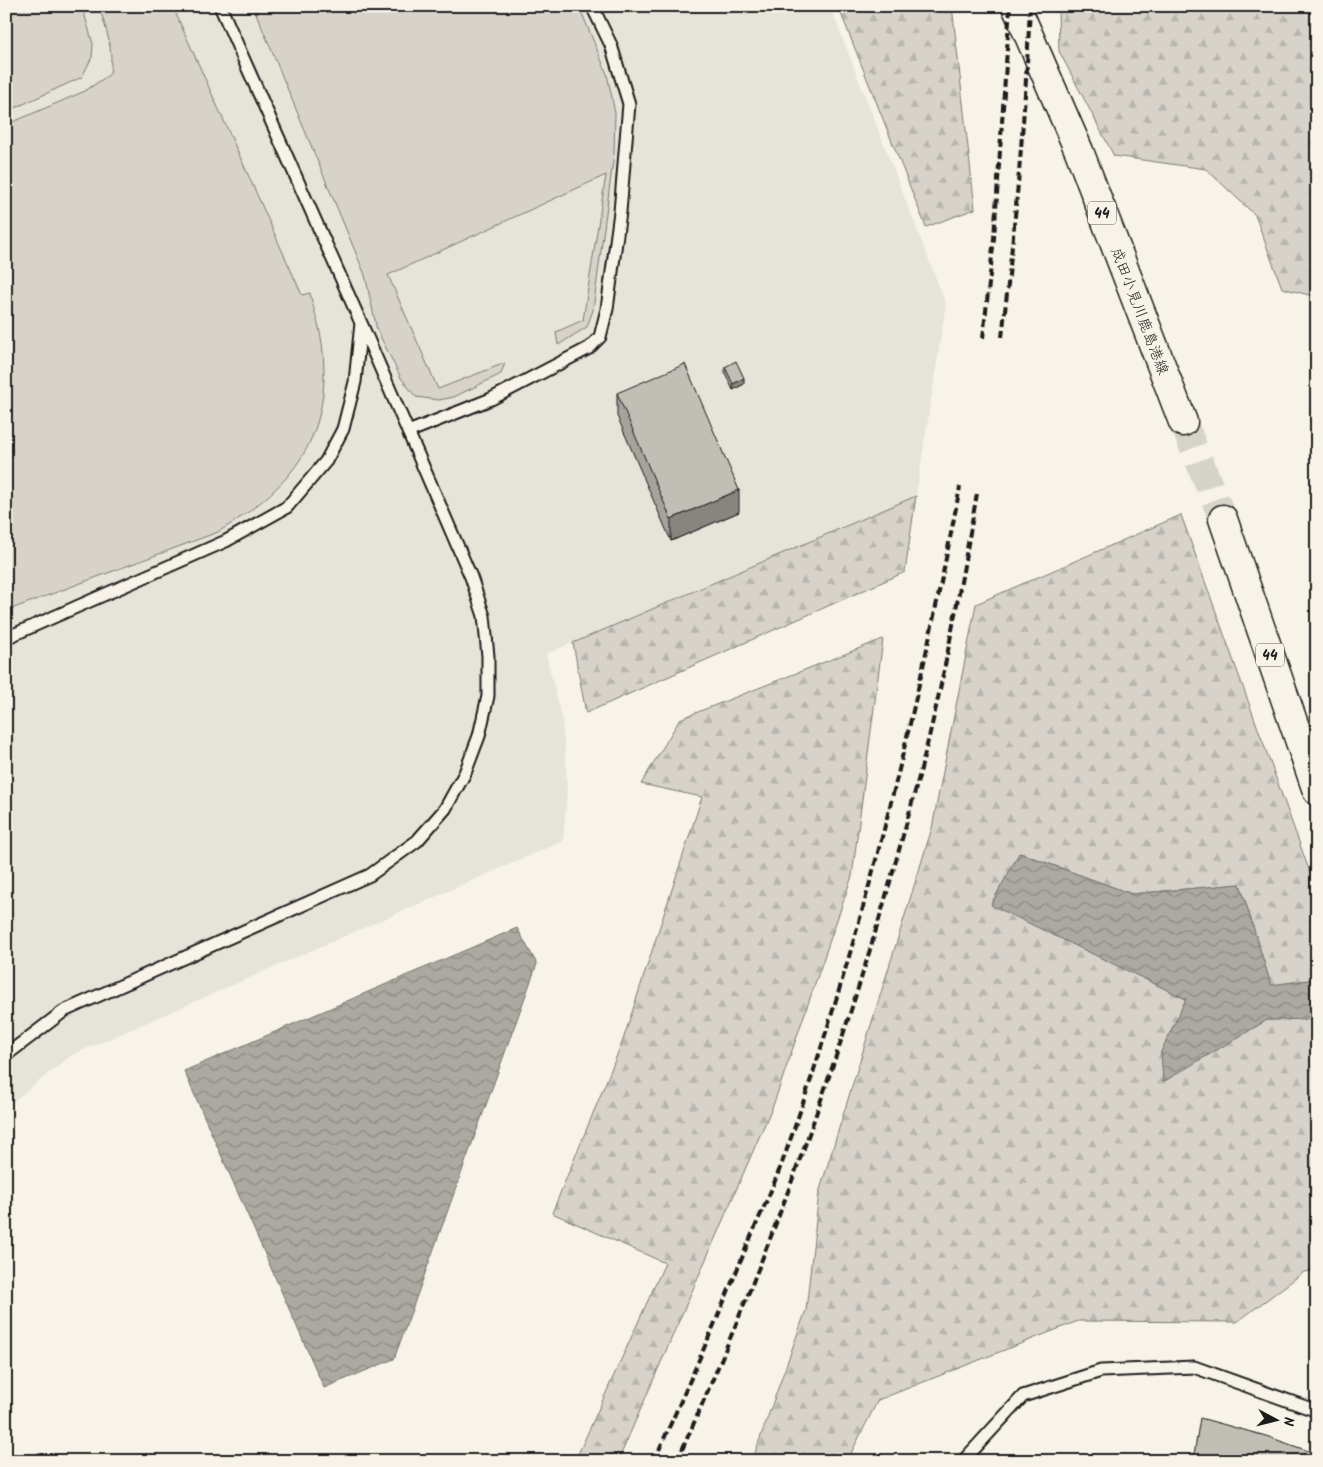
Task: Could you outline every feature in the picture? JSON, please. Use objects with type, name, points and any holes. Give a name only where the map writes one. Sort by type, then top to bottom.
[{"type":"main road","name":"成田小見川鹿島港線","points":[[1016,6],[1078,151],[1183,422]]},
{"type":"main road","name":"44","points":[[1223,519],[1317,791]]},
{"type":"lane","points":[[6,1055],[64,1011],[370,875],[418,841],[445,809],[465,774],[479,736],[488,696],[488,656],[484,616],[471,577],[361,323],[220,6]]},
{"type":"lane","points":[[408,432],[491,399],[589,348],[600,337],[607,309],[620,212],[629,104],[611,45],[592,6]]},
{"type":"lane","points":[[6,638],[226,541],[287,507],[326,461],[343,429],[355,382],[361,323]]},
{"type":"lane","points":[[963,1461],[1023,1396],[1101,1371],[1194,1367],[1317,1411]]},
{"type":"shaded area","points":[[6,6],[830,6],[946,304],[916,496],[546,654],[562,720],[566,761],[567,790],[563,841],[72,1055],[6,1107]]},
{"type":"green space","points":[[6,6],[82,6],[93,44],[92,57],[82,77],[6,112]]},
{"type":"green space","points":[[99,6],[171,6],[176,14],[302,295],[310,293],[320,330],[323,353],[324,384],[320,412],[312,437],[300,459],[285,480],[243,516],[218,532],[6,611],[6,125],[85,91],[110,74],[110,48]]},
{"type":"green space","points":[[253,6],[579,6],[607,74],[615,113],[614,154],[593,310],[587,327],[558,345],[556,332],[583,320],[606,175],[388,275],[438,389],[505,363],[501,374],[454,397],[439,400],[416,397],[401,378],[377,330],[365,275]]},
{"type":"green space","points":[[838,6],[952,6],[975,209],[926,227]]},
{"type":"green space","points":[[1058,6],[1317,6],[1317,297],[1282,288],[1255,215],[1206,169],[1114,156],[1059,51]]},
{"type":"green space","points":[[916,496],[905,572],[586,713],[573,643]]},
{"type":"green space","points":[[1181,515],[1317,892],[1317,979],[1271,985],[1240,884],[1132,894],[1020,853],[991,904],[1186,999],[1161,1052],[1164,1081],[1267,1020],[1317,1019],[1317,1270],[1304,1272],[1237,1322],[1078,1321],[878,1400],[847,1461],[752,1461],[806,1310],[819,1193],[932,828],[976,604]]},
{"type":"green space","points":[[883,639],[852,876],[774,1103],[618,1461],[575,1461],[665,1263],[552,1213],[622,1043],[702,797],[641,784],[680,719]]},
{"type":"water","points":[[1019,853],[1132,894],[1240,884],[1271,985],[1317,979],[1317,1019],[1267,1020],[1163,1082],[1161,1052],[1186,999],[991,905]]},
{"type":"water","points":[[517,928],[537,964],[394,1359],[324,1388],[184,1071]]},
{"type":"building","points":[[736,361],[744,378],[733,384],[725,367]]},
{"type":"building","points":[[685,364],[739,490],[671,519],[617,393]]},
{"type":"building","points":[[1200,1418],[1266,1436],[1317,1454],[1317,1461],[1193,1461]]},
{"type":"tunnel","points":[[1183,422],[1223,519]]},
{"type":"railway","points":[[983,338],[994,238],[1010,6]]},
{"type":"railway","points":[[1002,337],[1019,172],[1030,6]]},
{"type":"railway","points":[[654,1461],[778,1174],[811,1080],[837,997],[884,829],[925,659],[960,487]]},
{"type":"railway","points":[[677,1461],[767,1247],[820,1103],[868,956],[910,810],[935,713],[977,494]]}]
